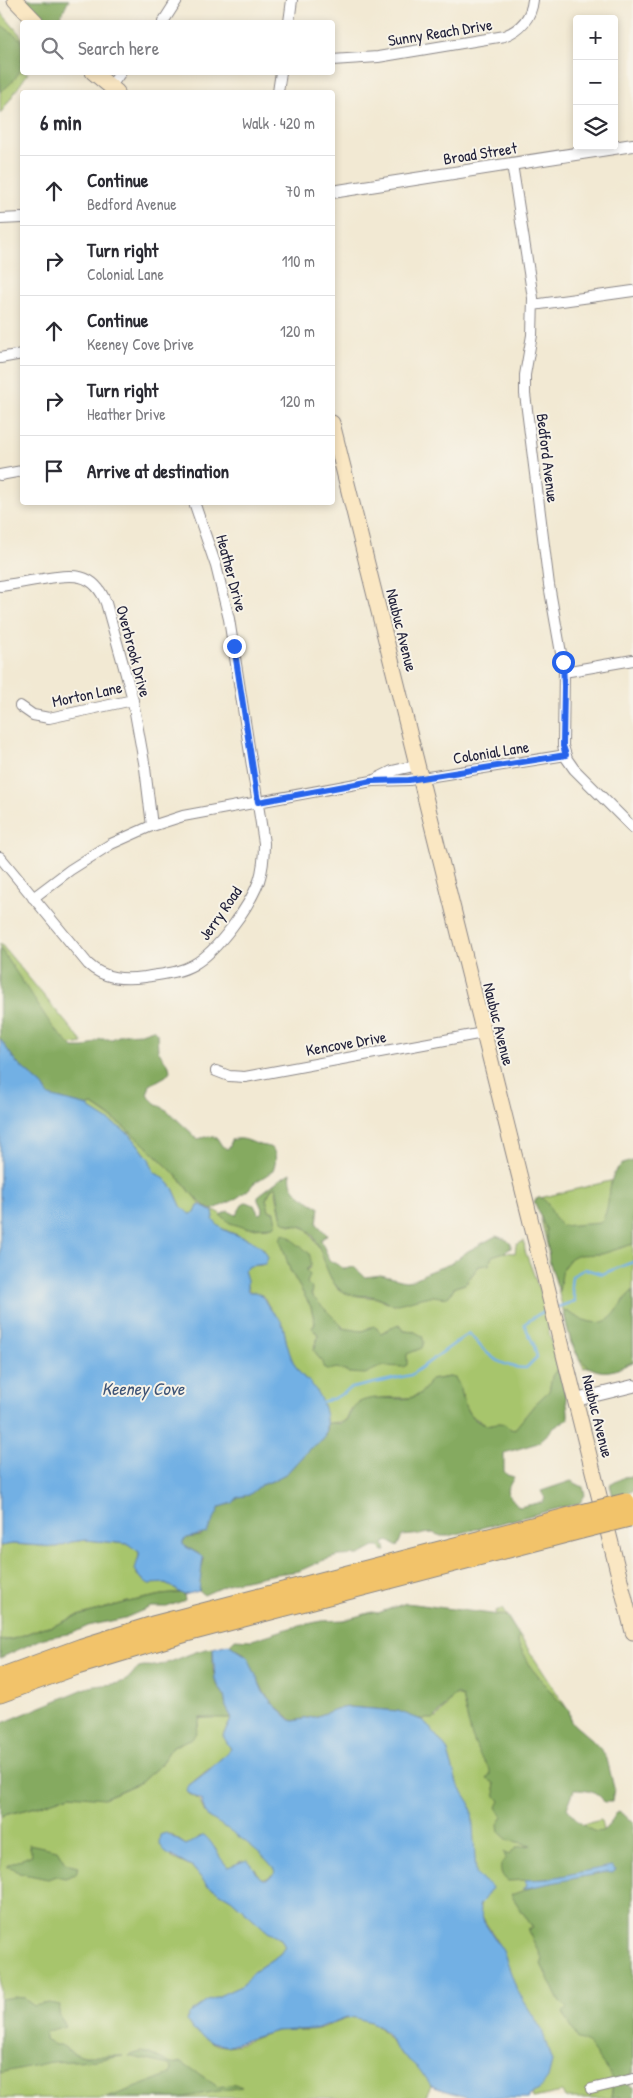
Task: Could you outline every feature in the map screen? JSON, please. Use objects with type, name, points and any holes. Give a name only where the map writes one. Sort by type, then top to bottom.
[{"type":"highway","points":[[0,1678],[82,1648],[162,1624],[630,1509]]},
{"type":"highway","points":[[0,1693],[77,1665],[180,1633],[579,1522]]},
{"type":"main road","points":[[15,0],[34,20]]},
{"type":"main road","points":[[96,75],[113,90]]},
{"type":"main road","name":"Naubuc Avenue","points":[[335,435],[633,1632]]},
{"type":"street","points":[[165,20],[177,0]]},
{"type":"street","points":[[289,20],[292,0]]},
{"type":"street","name":"Sunny Reach Drive","points":[[335,60],[378,57],[504,36],[514,32],[524,24],[531,11],[533,0]]},
{"type":"street","points":[[113,90],[120,75]]},
{"type":"street","points":[[278,90],[281,75]]},
{"type":"street","name":"Broad Street","points":[[335,192],[633,145]]},
{"type":"street","name":"Bedford Avenue","points":[[512,164],[533,305],[532,335],[525,375],[526,403],[549,585],[564,672],[563,740],[566,755]]},
{"type":"street","points":[[0,219],[20,218]]},
{"type":"street","points":[[533,305],[633,290]]},
{"type":"street","points":[[0,358],[20,354]]},
{"type":"street","points":[[0,475],[20,471]]},
{"type":"street","name":"Heather Drive","points":[[195,505],[216,566],[229,619],[258,802]]},
{"type":"street","name":"Overbrook Drive","points":[[0,586],[68,575],[82,577],[94,583],[105,601],[133,700],[145,768],[152,826]]},
{"type":"street","points":[[564,672],[633,660]]},
{"type":"street","name":"Morton Lane","points":[[20,706],[37,717],[51,718],[133,700]]},
{"type":"street","points":[[566,755],[574,769],[633,828]]},
{"type":"street","name":"Colonial Lane","points":[[33,898],[95,854],[152,826],[192,814],[372,781],[392,771],[419,772],[566,755]]},
{"type":"street","name":"Jerry Road","points":[[0,857],[88,964],[102,973],[114,978],[134,978],[186,968],[204,958],[220,943],[257,887],[263,866],[264,850],[258,802]]},
{"type":"street","name":"Kencove Drive","points":[[216,1071],[229,1076],[245,1077],[483,1033]]},
{"type":"street","points":[[576,1400],[633,1386]]},
{"type":"street","points":[[591,2089],[633,2080]]},
{"type":"green space","points":[[24,0],[69,0],[58,20],[44,20]]},
{"type":"green space","points":[[0,11],[20,35],[20,75],[27,75],[0,114]]},
{"type":"green space","points":[[0,24],[20,39],[20,70],[13,81],[0,92]]},
{"type":"green space","points":[[0,943],[83,1043],[12,1055],[0,1039]]},
{"type":"green space","points":[[0,948],[52,1026],[73,1048],[85,1048],[100,1039],[112,1039],[123,1034],[141,1033],[153,1029],[157,1033],[158,1051],[169,1066],[170,1071],[166,1076],[150,1085],[147,1095],[155,1103],[168,1111],[198,1139],[209,1136],[217,1138],[222,1146],[227,1149],[230,1147],[231,1140],[238,1139],[268,1146],[274,1151],[276,1158],[273,1171],[254,1183],[234,1200],[212,1210],[198,1200],[159,1158],[117,1121],[93,1105],[88,1106],[49,1096],[43,1086],[17,1063],[0,1039]]},
{"type":"green space","points":[[93,1105],[133,1133],[179,1178],[201,1205],[198,1206],[195,1213],[189,1214],[181,1206],[173,1188],[165,1179],[154,1172],[149,1159],[130,1134],[88,1108],[88,1106]]},
{"type":"green space","points":[[633,1161],[633,1244],[602,1254],[577,1255],[571,1258],[563,1268],[559,1292],[549,1260],[546,1229],[534,1201],[540,1197],[544,1200],[558,1223],[562,1226],[600,1223],[605,1216],[612,1178],[616,1170],[623,1164]]},
{"type":"green space","points":[[633,1165],[633,1356],[584,1368],[571,1343],[536,1199],[626,1177]]},
{"type":"green space","points":[[291,1173],[292,1184],[299,1194],[319,1207],[317,1224],[327,1235],[321,1240],[329,1260],[345,1269],[354,1267],[365,1277],[381,1275],[405,1281],[413,1280],[450,1264],[468,1251],[496,1236],[507,1240],[511,1244],[511,1248],[492,1256],[489,1265],[479,1266],[465,1284],[455,1287],[447,1297],[430,1296],[394,1304],[371,1296],[347,1294],[333,1282],[317,1243],[307,1229],[288,1224],[282,1220],[276,1186],[272,1188],[266,1199],[269,1210],[274,1213],[276,1223],[274,1226],[246,1228],[230,1223],[220,1215],[228,1211],[236,1215],[242,1205],[247,1202],[254,1205],[258,1213],[261,1214],[263,1211],[258,1196]]},
{"type":"green space","points":[[274,1185],[277,1187],[276,1193],[282,1220],[290,1225],[307,1229],[322,1252],[331,1278],[337,1288],[343,1292],[377,1298],[387,1303],[432,1295],[448,1296],[455,1287],[465,1284],[479,1266],[490,1263],[492,1256],[501,1252],[515,1253],[516,1245],[524,1241],[525,1251],[545,1304],[548,1306],[547,1323],[567,1409],[526,1416],[514,1431],[498,1423],[486,1425],[470,1415],[463,1402],[460,1387],[450,1377],[430,1380],[421,1393],[410,1398],[389,1397],[366,1403],[351,1409],[344,1421],[327,1424],[322,1402],[310,1382],[302,1376],[293,1361],[287,1346],[283,1327],[264,1296],[252,1292],[248,1288],[244,1270],[250,1266],[262,1265],[264,1249],[249,1240],[216,1226],[212,1219],[214,1217],[212,1211],[217,1211],[230,1223],[251,1228],[272,1227],[274,1212],[269,1210],[266,1199]],"holes":[[[291,1237],[306,1251],[310,1268],[306,1270],[307,1284],[312,1288],[311,1295],[342,1326],[357,1332],[370,1327],[377,1328],[381,1333],[396,1325],[401,1325],[404,1331],[415,1332],[323,1362],[318,1357],[314,1346],[319,1335],[314,1331],[315,1323],[311,1307],[290,1270]]]},
{"type":"green space","points":[[285,1234],[309,1253],[311,1265],[306,1270],[310,1275],[307,1283],[312,1288],[311,1295],[342,1328],[362,1331],[374,1326],[381,1333],[400,1324],[404,1331],[415,1332],[422,1336],[424,1342],[422,1348],[407,1354],[407,1365],[403,1367],[382,1366],[365,1374],[350,1373],[337,1368],[328,1370],[323,1367],[323,1362],[314,1350],[319,1335],[312,1328],[315,1323],[311,1307],[290,1270],[280,1239]]},
{"type":"green space","points":[[633,1290],[633,1362],[615,1370],[602,1371],[592,1369],[577,1354],[568,1332],[564,1310],[584,1320],[598,1323],[610,1318]]},
{"type":"green space","points":[[557,1369],[559,1370],[566,1400],[568,1419],[555,1427],[538,1443],[504,1453],[504,1471],[507,1475],[514,1477],[507,1490],[519,1507],[543,1502],[545,1498],[541,1491],[571,1481],[583,1487],[585,1495],[580,1503],[449,1536],[433,1533],[402,1536],[397,1547],[389,1541],[384,1543],[386,1551],[379,1547],[374,1547],[359,1555],[339,1556],[324,1560],[299,1571],[231,1583],[204,1595],[199,1591],[204,1559],[201,1555],[183,1545],[183,1541],[186,1538],[201,1536],[220,1507],[233,1503],[238,1497],[249,1495],[261,1485],[287,1473],[309,1449],[325,1436],[327,1424],[345,1421],[358,1403],[381,1398],[409,1398],[424,1390],[430,1380],[450,1377],[455,1378],[467,1410],[477,1421],[486,1425],[501,1423],[514,1430],[535,1404],[549,1391],[552,1376]]},
{"type":"green space","points":[[633,1476],[633,1491],[613,1496],[610,1485],[624,1477]]},
{"type":"green space","points":[[86,1540],[129,1544],[139,1552],[137,1575],[150,1583],[169,1585],[181,1593],[128,1602],[74,1617],[51,1627],[44,1627],[13,1639],[0,1641],[0,1546],[13,1544],[57,1547],[71,1542]]},
{"type":"green space","points":[[181,1593],[184,1595],[185,1600],[167,1607],[151,1607],[125,1618],[88,1626],[73,1633],[44,1638],[0,1658],[0,1641],[13,1639],[44,1627],[51,1627],[74,1617],[128,1602]]},
{"type":"green space","points":[[406,1603],[507,1616],[519,1636],[518,1643],[532,1669],[557,1699],[569,1710],[571,1722],[592,1740],[607,1759],[614,1788],[612,1802],[604,1802],[599,1795],[591,1792],[574,1790],[567,1808],[584,1826],[596,1831],[606,1828],[618,1811],[633,1821],[633,2072],[628,2077],[630,2086],[633,2087],[633,2098],[611,2098],[613,2085],[610,2073],[588,2044],[578,2039],[563,2013],[567,2008],[559,2001],[541,1964],[543,1960],[528,1931],[529,1928],[533,1928],[511,1895],[541,1884],[608,1872],[611,1866],[546,1879],[508,1881],[504,1877],[501,1867],[502,1862],[506,1859],[504,1852],[509,1855],[517,1847],[531,1845],[508,1840],[499,1832],[498,1824],[503,1817],[497,1807],[500,1801],[496,1796],[494,1783],[487,1779],[490,1775],[490,1770],[479,1754],[471,1734],[462,1697],[457,1694],[455,1695],[434,1719],[419,1719],[406,1716],[398,1711],[349,1707],[293,1721],[273,1704],[264,1692],[245,1654],[229,1645],[235,1639],[252,1640],[321,1621],[344,1620],[372,1612],[378,1613]]},
{"type":"green space","points":[[502,1609],[570,1713],[541,1719],[568,1828],[601,1820],[633,1986],[633,2077],[613,2081],[611,2098],[565,2098],[562,2092],[533,2098],[497,1940],[479,1909],[482,1901],[475,1873],[470,1804],[457,1783],[447,1749],[424,1721],[419,1719],[437,1718],[455,1695],[462,1697],[466,1713],[517,1701],[495,1611]]},
{"type":"green space","points":[[213,1648],[213,1670],[216,1683],[224,1695],[226,1707],[232,1718],[200,1718],[196,1733],[191,1739],[173,1746],[159,1766],[141,1782],[104,1798],[70,1795],[29,1809],[0,1816],[0,1724],[84,1689],[122,1682],[128,1679],[139,1667],[170,1662],[198,1651]]},
{"type":"green space","points":[[214,1717],[232,1718],[223,1735],[231,1749],[188,1786],[189,1794],[199,1801],[207,1816],[242,1838],[268,1859],[275,1867],[275,1873],[267,1878],[260,1878],[255,1869],[241,1861],[228,1867],[220,1858],[215,1848],[200,1836],[195,1841],[186,1845],[170,1834],[162,1834],[172,1858],[193,1868],[207,1885],[231,1899],[268,1932],[281,1939],[285,1947],[280,1954],[253,1972],[243,1985],[206,2002],[189,2014],[210,2041],[217,2045],[225,2046],[243,2043],[276,2031],[313,2030],[344,2019],[363,2019],[381,2029],[396,2049],[425,2076],[431,2086],[425,2098],[0,2098],[0,1816],[29,1809],[70,1795],[107,1797],[141,1782],[159,1766],[173,1746],[180,1744],[198,1727],[198,1719]]},
{"type":"green space","points":[[29,1844],[57,1850],[65,1863],[78,1866],[76,1874],[65,1878],[56,1876],[48,1879],[19,1873],[13,1868],[8,1867],[8,1865],[32,1855]]},
{"type":"green space","points":[[23,1998],[34,2006],[49,2003],[60,2005],[59,2014],[65,2026],[45,2032],[45,2039],[55,2045],[61,2045],[73,2053],[85,2056],[123,2056],[96,2060],[51,2062],[0,2073],[0,1999]]},
{"type":"green space","points":[[141,2052],[149,2053],[171,2064],[182,2062],[218,2087],[235,2084],[242,2087],[179,2098],[107,2098],[171,2074],[172,2069],[169,2065],[128,2056]]},
{"type":"water","name":"Keeney Cove","points":[[0,1039],[17,1063],[43,1086],[49,1096],[88,1106],[130,1134],[149,1159],[154,1172],[165,1179],[173,1188],[181,1206],[189,1214],[195,1213],[198,1206],[201,1205],[213,1212],[213,1219],[225,1230],[250,1240],[264,1250],[268,1258],[265,1264],[250,1266],[244,1270],[247,1289],[249,1292],[257,1292],[262,1295],[281,1321],[293,1362],[302,1376],[310,1382],[322,1402],[326,1417],[323,1440],[309,1449],[287,1473],[261,1485],[249,1495],[238,1497],[233,1503],[220,1507],[207,1533],[187,1538],[183,1541],[183,1545],[203,1557],[199,1591],[184,1595],[166,1583],[149,1584],[139,1577],[135,1569],[139,1552],[128,1544],[86,1540],[71,1542],[57,1547],[13,1544],[0,1546]]},
{"type":"water","points":[[228,1644],[248,1657],[263,1692],[290,1720],[294,1721],[318,1716],[336,1709],[349,1707],[398,1711],[424,1721],[447,1749],[457,1783],[470,1803],[472,1811],[476,1873],[479,1878],[492,1888],[479,1906],[484,1922],[503,1951],[517,1990],[542,2030],[552,2062],[548,2078],[539,2090],[529,2095],[529,2098],[469,2098],[431,2086],[419,2069],[395,2048],[387,2034],[380,2027],[371,2022],[356,2018],[347,2017],[315,2029],[276,2031],[226,2046],[210,2041],[193,2030],[187,2021],[189,2014],[206,2002],[243,1985],[253,1972],[280,1954],[285,1947],[281,1939],[268,1932],[231,1899],[207,1885],[193,1868],[166,1853],[159,1843],[160,1835],[166,1833],[186,1845],[204,1835],[228,1867],[247,1860],[261,1878],[269,1878],[275,1873],[273,1867],[257,1851],[234,1833],[207,1817],[201,1800],[187,1792],[188,1786],[209,1770],[231,1749],[223,1736],[232,1718],[226,1707],[224,1695],[215,1680],[213,1648]]},
{"type":"water","points":[[611,1866],[616,1870],[612,1873],[606,1872],[522,1889],[527,1886],[525,1880],[546,1879]]},
{"type":"waterway","points":[[558,1307],[575,1301],[571,1286],[572,1276],[585,1269],[602,1274],[633,1262]]},
{"type":"waterway","points":[[322,1402],[335,1398],[352,1388],[411,1375],[469,1333],[493,1358],[508,1365],[526,1368],[537,1357],[534,1345],[524,1324],[548,1310]]},
{"type":"route","points":[[234,646],[258,802],[372,781],[409,780],[566,755],[563,746],[563,662]]}]
